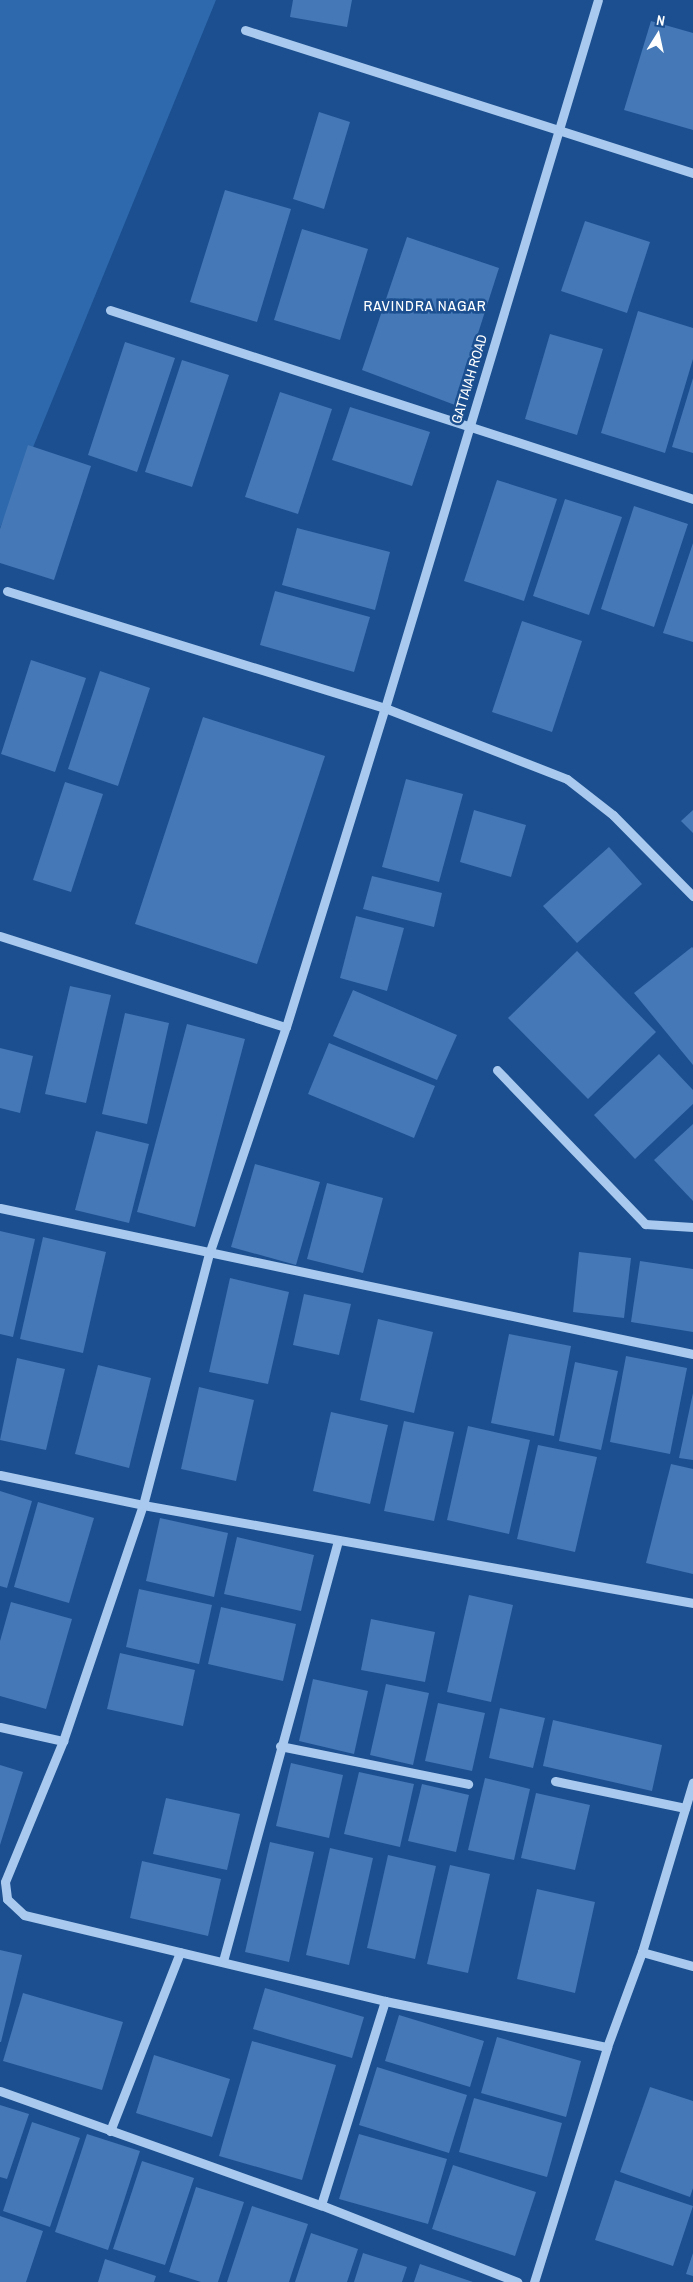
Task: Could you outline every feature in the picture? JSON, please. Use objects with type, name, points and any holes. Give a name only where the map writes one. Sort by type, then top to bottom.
[{"type":"street","name":"GATTAIAH ROAD","points":[[598,0],[385,708],[286,1027],[209,1254],[144,1505],[62,1741],[5,1882],[7,1899],[24,1914],[384,2000],[607,2047]]},
{"type":"street","points":[[245,30],[693,174]]},
{"type":"street","points":[[110,310],[693,499]]},
{"type":"street","points":[[7,591],[385,708],[567,779],[613,815],[693,896]]},
{"type":"street","points":[[0,936],[286,1027]]},
{"type":"street","points":[[497,1070],[645,1224],[693,1227]]},
{"type":"street","points":[[0,1208],[209,1254],[693,1354]]},
{"type":"street","points":[[0,1475],[144,1505],[693,1603]]},
{"type":"street","points":[[223,1961],[280,1746],[338,1540]]},
{"type":"street","points":[[0,1727],[62,1741]]},
{"type":"street","points":[[280,1746],[468,1784]]},
{"type":"street","points":[[555,1781],[685,1808]]},
{"type":"street","points":[[534,2282],[607,2047],[642,1952],[693,1782]]},
{"type":"street","points":[[110,2131],[180,1952]]},
{"type":"street","points":[[642,1952],[693,1966]]},
{"type":"street","points":[[321,2206],[384,2000]]},
{"type":"street","points":[[0,2091],[321,2206],[517,2282]]},
{"type":"shaded area","points":[[0,0],[216,0],[0,528]]},
{"type":"building","points":[[293,0],[352,0],[347,27],[290,17]]},
{"type":"building","points":[[651,21],[693,33],[693,130],[624,110]]},
{"type":"building","points":[[319,112],[350,122],[324,209],[293,199]]},
{"type":"building","points":[[225,190],[291,209],[257,322],[190,302]]},
{"type":"building","points":[[585,221],[650,242],[627,313],[561,291]]},
{"type":"building","points":[[302,229],[368,249],[340,340],[274,320]]},
{"type":"building","points":[[407,237],[499,268],[455,405],[362,370]]},
{"type":"building","points":[[638,311],[693,328],[693,359],[665,453],[601,433]]},
{"type":"building","points":[[550,334],[603,349],[577,435],[525,419]]},
{"type":"building","points":[[125,342],[175,358],[137,472],[88,455]]},
{"type":"building","points":[[182,360],[229,375],[192,487],[145,472]]},
{"type":"building","points":[[693,378],[693,453],[672,447]]},
{"type":"building","points":[[280,392],[332,409],[298,514],[245,497]]},
{"type":"building","points":[[350,407],[430,432],[412,486],[332,460]]},
{"type":"building","points":[[28,445],[91,466],[54,580],[0,563],[0,529]]},
{"type":"building","points":[[497,480],[557,499],[524,601],[464,581]]},
{"type":"building","points":[[565,499],[622,517],[589,615],[533,596]]},
{"type":"building","points":[[634,506],[688,524],[654,627],[601,609]]},
{"type":"building","points":[[297,528],[390,552],[375,610],[282,585]]},
{"type":"building","points":[[693,543],[693,642],[663,633]]},
{"type":"building","points":[[275,591],[370,617],[354,672],[260,645]]},
{"type":"building","points":[[522,621],[582,641],[552,732],[492,712]]},
{"type":"building","points":[[31,660],[86,678],[55,772],[1,754]]},
{"type":"building","points":[[100,671],[150,688],[118,786],[68,769]]},
{"type":"building","points":[[203,717],[325,756],[257,964],[135,924]]},
{"type":"building","points":[[406,779],[463,794],[439,882],[382,867]]},
{"type":"building","points":[[65,782],[103,794],[71,892],[33,880]]},
{"type":"building","points":[[474,810],[526,825],[511,877],[460,862]]},
{"type":"building","points":[[693,810],[693,833],[681,821]]},
{"type":"building","points":[[609,847],[642,884],[577,943],[543,906]]},
{"type":"building","points":[[372,876],[442,893],[434,927],[363,909]]},
{"type":"building","points":[[356,916],[404,928],[387,991],[340,978]]},
{"type":"building","points":[[693,948],[693,1065],[634,993]]},
{"type":"building","points":[[577,951],[656,1032],[588,1099],[508,1018]]},
{"type":"building","points":[[70,986],[111,995],[86,1103],[45,1094]]},
{"type":"building","points":[[353,990],[457,1035],[437,1080],[333,1036]]},
{"type":"building","points":[[125,1013],[169,1023],[147,1124],[102,1114]]},
{"type":"building","points":[[187,1024],[245,1039],[195,1227],[137,1212]]},
{"type":"building","points":[[329,1043],[435,1086],[414,1138],[308,1094]]},
{"type":"building","points":[[0,1048],[33,1056],[20,1113],[0,1108]]},
{"type":"building","points":[[659,1054],[693,1090],[693,1104],[635,1159],[594,1115]]},
{"type":"building","points":[[693,1124],[693,1201],[654,1160]]},
{"type":"building","points":[[96,1131],[149,1144],[129,1223],[75,1210]]},
{"type":"building","points":[[255,1164],[320,1182],[296,1265],[231,1247]]},
{"type":"building","points":[[327,1183],[383,1198],[363,1273],[307,1259]]},
{"type":"building","points":[[0,1231],[35,1239],[13,1337],[0,1334]]},
{"type":"building","points":[[43,1237],[106,1252],[83,1353],[20,1339]]},
{"type":"building","points":[[579,1252],[631,1258],[624,1318],[573,1312]]},
{"type":"building","points":[[640,1261],[693,1269],[693,1332],[631,1322]]},
{"type":"building","points":[[230,1278],[289,1292],[268,1384],[209,1372]]},
{"type":"building","points":[[304,1294],[351,1304],[339,1355],[293,1345]]},
{"type":"building","points":[[378,1319],[433,1332],[414,1413],[360,1400]]},
{"type":"building","points":[[509,1334],[571,1346],[554,1436],[491,1423]]},
{"type":"building","points":[[626,1356],[687,1368],[670,1454],[610,1442]]},
{"type":"building","points":[[17,1358],[65,1369],[46,1450],[0,1440]]},
{"type":"building","points":[[575,1362],[618,1371],[601,1450],[559,1441]]},
{"type":"building","points":[[98,1365],[151,1378],[129,1468],[75,1454]]},
{"type":"building","points":[[199,1387],[254,1400],[236,1481],[181,1469]]},
{"type":"building","points":[[693,1393],[693,1460],[679,1458]]},
{"type":"building","points":[[331,1412],[388,1425],[370,1504],[313,1491]]},
{"type":"building","points":[[404,1421],[454,1432],[434,1521],[384,1511]]},
{"type":"building","points":[[468,1426],[530,1440],[509,1534],[447,1520]]},
{"type":"building","points":[[538,1445],[597,1457],[575,1552],[517,1539]]},
{"type":"building","points":[[671,1464],[693,1469],[693,1574],[646,1563]]},
{"type":"building","points":[[0,1491],[32,1501],[7,1588],[0,1586]]},
{"type":"building","points":[[38,1502],[94,1518],[69,1603],[14,1587]]},
{"type":"building","points":[[160,1518],[228,1533],[214,1597],[146,1581]]},
{"type":"building","points":[[237,1537],[314,1555],[301,1611],[224,1594]]},
{"type":"building","points":[[139,1589],[212,1605],[199,1664],[126,1647]]},
{"type":"building","points":[[469,1595],[513,1605],[491,1702],[447,1692]]},
{"type":"building","points":[[11,1602],[72,1619],[46,1709],[0,1696],[0,1641]]},
{"type":"building","points":[[221,1607],[296,1624],[283,1681],[208,1664]]},
{"type":"building","points":[[371,1619],[435,1632],[425,1682],[361,1670]]},
{"type":"building","points":[[120,1653],[195,1670],[183,1726],[107,1709]]},
{"type":"building","points":[[313,1679],[368,1691],[354,1754],[299,1741]]},
{"type":"building","points":[[386,1684],[429,1693],[413,1765],[370,1755]]},
{"type":"building","points":[[438,1703],[485,1713],[472,1771],[425,1761]]},
{"type":"building","points":[[500,1708],[545,1718],[533,1768],[489,1758]]},
{"type":"building","points":[[553,1720],[662,1745],[652,1791],[543,1766]]},
{"type":"building","points":[[291,1763],[343,1775],[329,1838],[276,1826]]},
{"type":"building","points":[[0,1765],[23,1772],[0,1845]]},
{"type":"building","points":[[359,1772],[414,1784],[400,1847],[344,1834]]},
{"type":"building","points":[[485,1778],[530,1789],[514,1860],[468,1850]]},
{"type":"building","points":[[422,1784],[469,1795],[456,1852],[408,1841]]},
{"type":"building","points":[[536,1793],[590,1805],[575,1870],[521,1858]]},
{"type":"building","points":[[166,1798],[240,1814],[227,1870],[153,1854]]},
{"type":"building","points":[[270,1842],[314,1852],[289,1962],[245,1952]]},
{"type":"building","points":[[330,1848],[373,1858],[349,1965],[306,1955]]},
{"type":"building","points":[[388,1855],[436,1866],[415,1959],[367,1948]]},
{"type":"building","points":[[142,1861],[221,1879],[208,1936],[130,1918]]},
{"type":"building","points":[[450,1865],[490,1874],[468,1973],[427,1964]]},
{"type":"building","points":[[537,1889],[595,1902],[575,1993],[517,1979]]},
{"type":"building","points":[[0,1950],[22,1955],[1,2042],[0,2042]]},
{"type":"building","points":[[265,1988],[364,2017],[352,2058],[253,2029]]},
{"type":"building","points":[[23,1993],[123,2022],[102,2090],[3,2061]]},
{"type":"building","points":[[399,2015],[484,2041],[470,2087],[385,2061]]},
{"type":"building","points":[[497,2037],[581,2061],[566,2117],[481,2093]]},
{"type":"building","points":[[252,2041],[336,2065],[302,2180],[219,2156]]},
{"type":"building","points":[[154,2055],[230,2079],[212,2137],[136,2113]]},
{"type":"building","points":[[377,2067],[467,2095],[449,2153],[359,2125]]},
{"type":"building","points":[[650,2087],[693,2101],[693,2188],[690,2197],[620,2172]]},
{"type":"building","points":[[474,2098],[562,2123],[547,2177],[459,2152]]},
{"type":"building","points":[[0,2105],[29,2114],[7,2179],[0,2177]]},
{"type":"building","points":[[32,2122],[80,2138],[50,2227],[3,2211]]},
{"type":"building","points":[[87,2134],[140,2151],[108,2250],[55,2232]]},
{"type":"building","points":[[359,2134],[447,2159],[428,2224],[339,2199]]},
{"type":"building","points":[[142,2161],[194,2178],[165,2265],[113,2249]]},
{"type":"building","points":[[453,2165],[536,2192],[515,2256],[432,2229]]},
{"type":"building","points":[[615,2180],[693,2206],[673,2266],[595,2240]]},
{"type":"building","points":[[196,2187],[244,2202],[218,2282],[201,2282],[169,2272]]},
{"type":"building","points":[[252,2206],[308,2224],[289,2282],[227,2282]]},
{"type":"building","points":[[0,2216],[43,2231],[26,2282],[0,2282]]},
{"type":"building","points":[[311,2233],[358,2249],[347,2282],[295,2282]]},
{"type":"building","points":[[363,2253],[407,2267],[402,2282],[354,2282]]},
{"type":"building","points":[[693,2253],[693,2276],[686,2274]]},
{"type":"building","points":[[105,2259],[156,2276],[154,2282],[98,2282]]},
{"type":"building","points":[[420,2264],[473,2282],[414,2282]]},
{"type":"district","name":"RAVINDRA NAGAR","points":[[425,306]]}]
